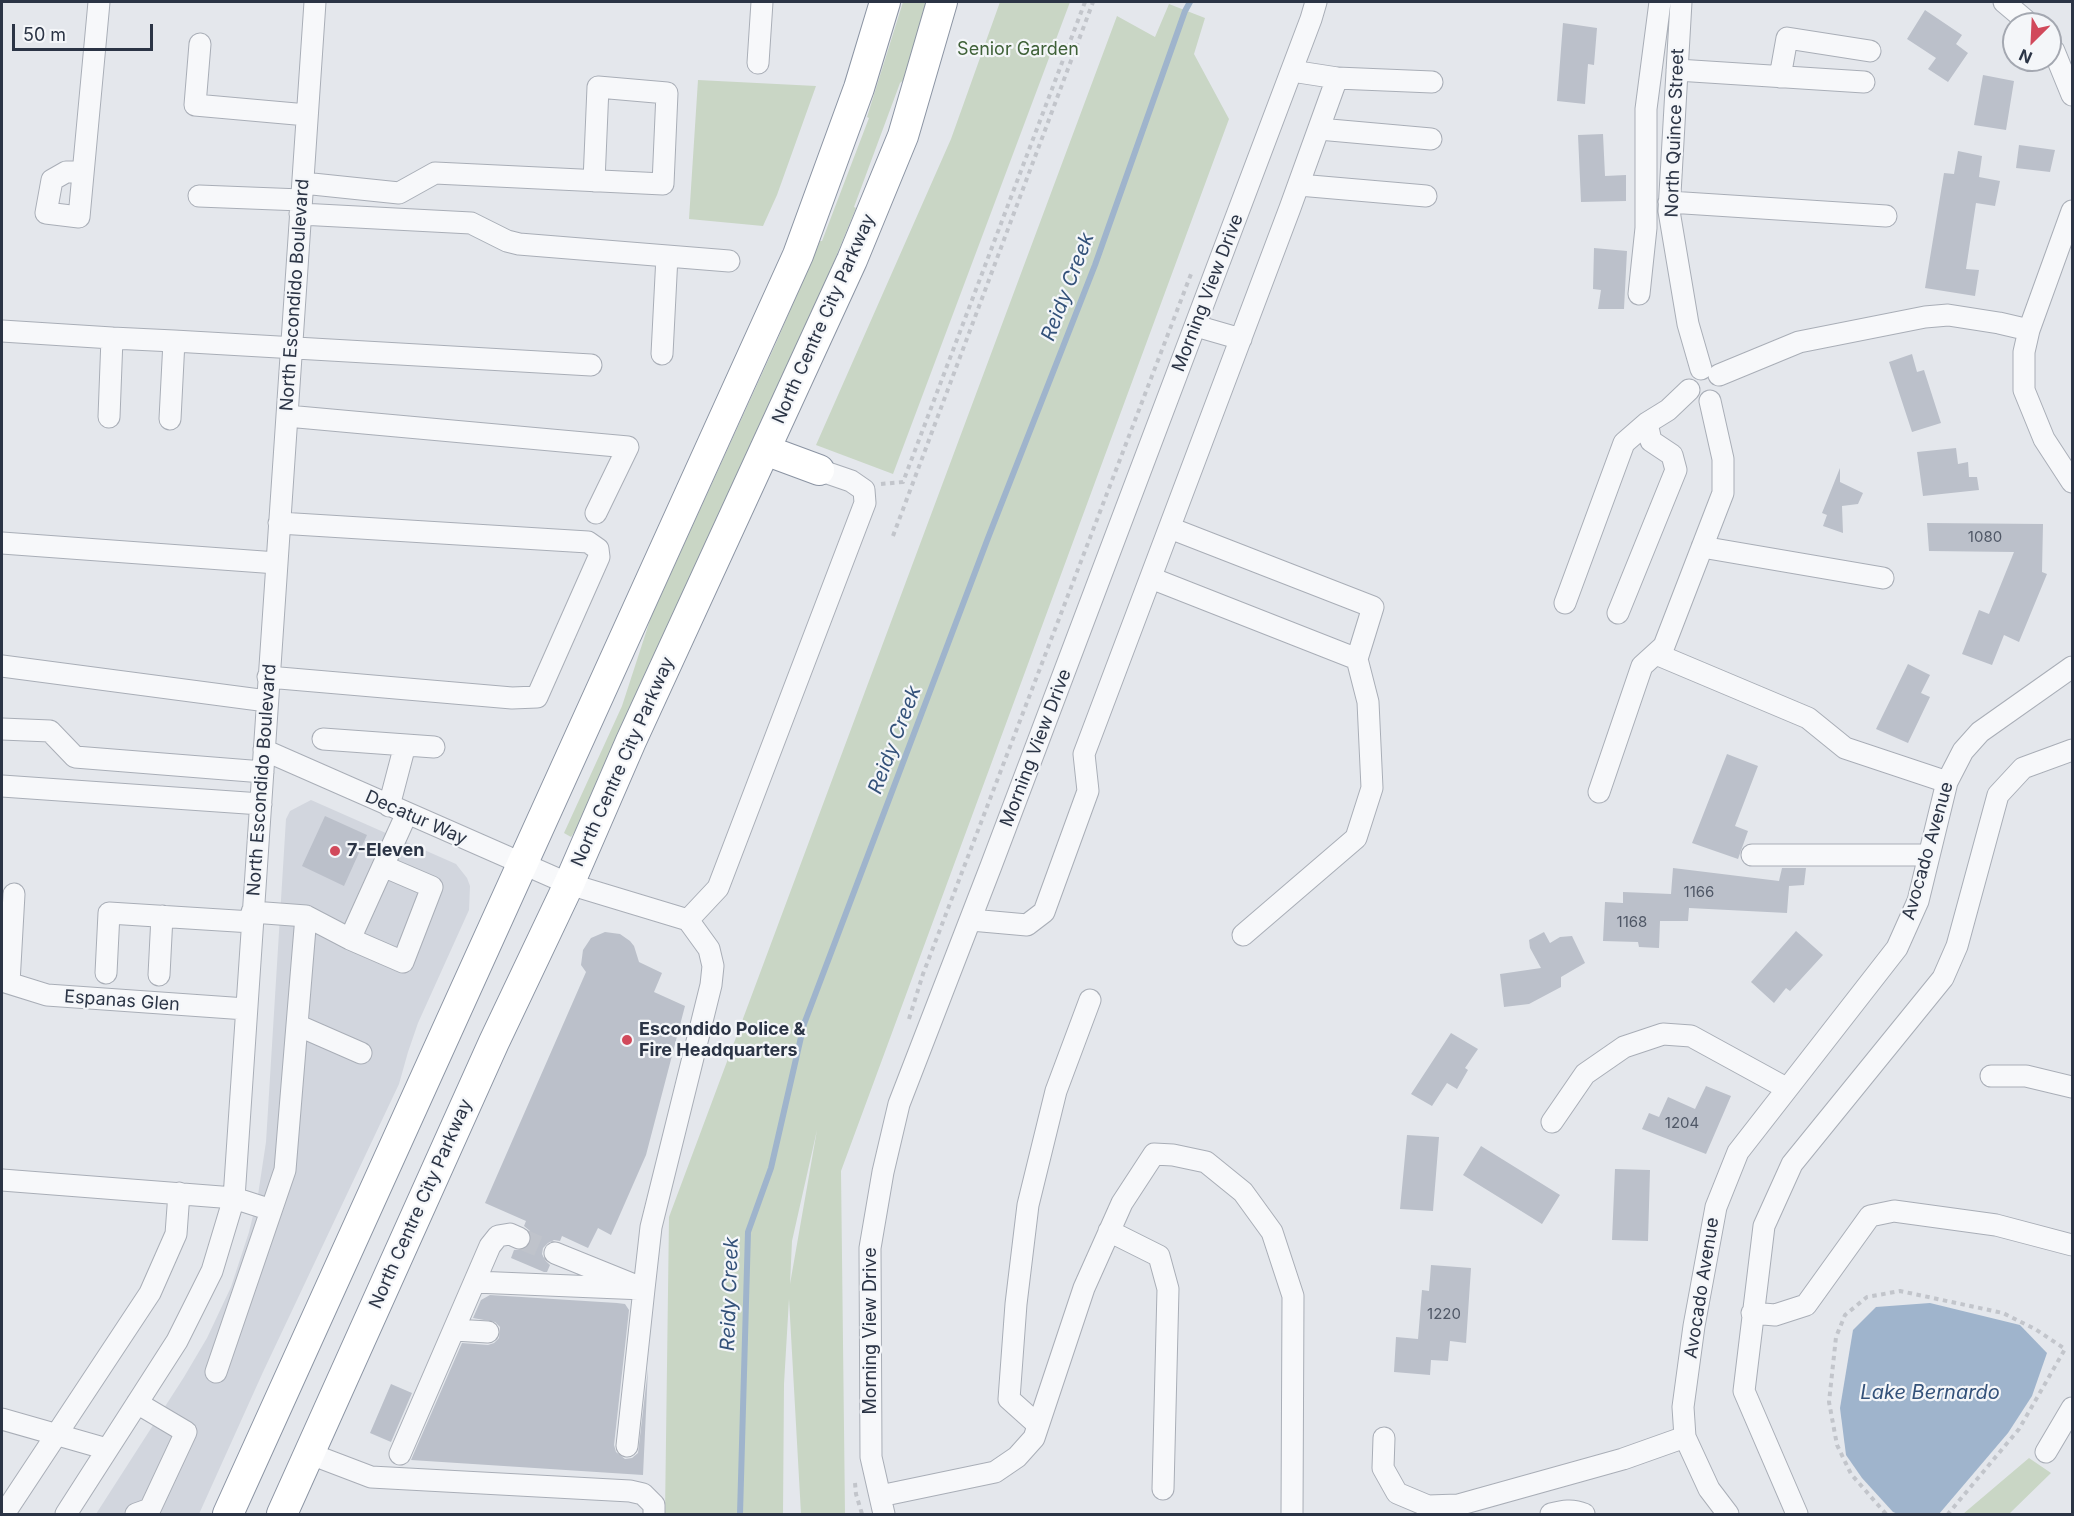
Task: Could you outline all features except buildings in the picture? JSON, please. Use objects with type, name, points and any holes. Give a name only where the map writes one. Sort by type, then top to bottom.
[{"type":"highway","points":[[228,1515],[798,255],[859,88],[885,2]]},
{"type":"highway","name":"North Centre City Parkway","points":[[282,1515],[494,1042],[852,260],[903,136],[942,2]]},
{"type":"highway","points":[[903,136],[958,2]]},
{"type":"highway","points":[[765,450],[819,470]]},
{"type":"street","points":[[83,172],[99,2]]},
{"type":"street","name":"North Escondido Boulevard","points":[[74,1512],[107,1449],[177,1341],[212,1271],[234,1198],[315,2]]},
{"type":"street","points":[[758,63],[762,2]]},
{"type":"street","name":"Morning View Drive","points":[[882,1505],[871,1457],[870,1248],[883,1172],[899,1104],[1196,326],[1316,2]]},
{"type":"street","points":[[1639,294],[1646,228],[1646,109],[1660,2]]},
{"type":"street","name":"North Quince Street","points":[[1682,2],[1669,210],[1688,324],[1710,372]]},
{"type":"street","points":[[2004,2],[2016,12]]},
{"type":"street","points":[[1780,76],[1786,38],[1870,51]]},
{"type":"street","points":[[200,44],[195,105],[307,114]]},
{"type":"street","points":[[1292,70],[1337,78],[1432,82]]},
{"type":"street","points":[[1677,70],[1864,82]]},
{"type":"street","points":[[2062,70],[2073,95]]},
{"type":"street","points":[[971,920],[1027,925],[1044,912],[1089,791],[1084,754],[1299,185],[1337,78]]},
{"type":"street","points":[[199,196],[301,199],[399,193],[435,173],[594,181],[663,184],[667,93],[598,87],[594,181]]},
{"type":"street","points":[[1319,129],[1431,140]]},
{"type":"street","points":[[1299,185],[1426,196]]},
{"type":"street","points":[[301,199],[471,223],[507,241],[519,244],[729,261]]},
{"type":"street","points":[[1669,202],[1886,216]]},
{"type":"street","points":[[2073,211],[2029,330],[2024,352],[2024,390],[2044,439],[2073,482]]},
{"type":"street","points":[[662,354],[667,256]]},
{"type":"street","points":[[1565,603],[1624,443],[1647,423],[1668,410],[1689,390],[1691,377],[1799,342],[1925,317],[1948,315],[2000,322],[2029,330]]},
{"type":"street","points":[[1196,326],[1241,339]]},
{"type":"street","points":[[2,331],[591,365]]},
{"type":"street","points":[[109,417],[112,338]]},
{"type":"street","points":[[170,419],[174,341]]},
{"type":"street","points":[[1689,390],[1697,400],[1710,401],[1716,398],[1722,387],[1710,372]]},
{"type":"street","points":[[1599,792],[1642,666],[1664,646],[1723,493],[1723,459],[1710,401]]},
{"type":"street","points":[[287,416],[628,447],[596,513]]},
{"type":"street","points":[[1618,613],[1676,470],[1672,455],[1651,441],[1647,423]]},
{"type":"street","points":[[627,1446],[651,1227],[711,985],[713,966],[709,949],[688,920],[718,888],[865,503],[864,490],[851,481],[819,470]]},
{"type":"street","points":[[268,677],[512,699],[537,697],[599,557],[598,549],[588,542],[279,523]]},
{"type":"street","points":[[1170,528],[1373,607],[1357,659],[1368,702],[1372,788],[1356,838],[1243,935]]},
{"type":"street","points":[[2,543],[277,563]]},
{"type":"street","points":[[1702,547],[1883,578]]},
{"type":"street","points":[[1151,578],[1357,659]]},
{"type":"street","points":[[1656,654],[1808,718],[1845,748],[1947,782]]},
{"type":"street","points":[[2,666],[267,701]]},
{"type":"street","name":"Avocado Avenue","points":[[1728,1515],[1709,1489],[1685,1437],[1683,1407],[1716,1207],[1738,1152],[1897,948],[1918,901],[1947,782],[1963,751],[1980,732],[2073,667]]},
{"type":"street","points":[[2,729],[50,731],[75,756],[263,772]]},
{"type":"street","points":[[323,739],[434,747]]},
{"type":"street","points":[[350,939],[383,866],[398,810],[405,745]]},
{"type":"street","name":"Decatur Way","points":[[264,750],[568,884],[688,920]]},
{"type":"street","points":[[1797,1515],[1744,1391],[1764,1226],[1792,1164],[1943,978],[1957,946],[1998,795],[2023,768],[2073,750]]},
{"type":"street","points":[[2,786],[261,804]]},
{"type":"street","points":[[1752,855],[1928,855]]},
{"type":"street","points":[[106,973],[109,913],[162,916],[306,916],[350,939],[404,962],[432,887],[383,866]]},
{"type":"street","points":[[5,982],[14,894]]},
{"type":"street","points":[[159,975],[162,916]]},
{"type":"street","points":[[216,1372],[285,1170],[306,916]]},
{"type":"street","name":"Espanas Glen","points":[[5,982],[47,995],[246,1009]]},
{"type":"street","points":[[1038,1425],[1009,1399],[1016,1304],[1028,1205],[1056,1091],[1090,1000]]},
{"type":"street","points":[[297,1024],[361,1053]]},
{"type":"street","points":[[1552,1122],[1585,1074],[1624,1047],[1663,1034],[1691,1036],[1786,1088]]},
{"type":"street","points":[[1991,1076],[2026,1076],[2073,1087]]},
{"type":"street","points":[[882,1505],[995,1472],[1017,1457],[1034,1438],[1084,1288],[1122,1203],[1154,1154],[1173,1155],[1206,1162],[1243,1192],[1272,1232],[1293,1296],[1292,1515]]},
{"type":"street","points":[[2,1180],[234,1198],[271,1210]]},
{"type":"street","points":[[4,1515],[150,1293],[176,1234],[179,1193]]},
{"type":"street","points":[[1752,1312],[1775,1315],[1806,1305],[1870,1216],[1894,1211],[1996,1225],[2073,1245]]},
{"type":"street","points":[[1109,1231],[1159,1256],[1168,1289],[1163,1489]]},
{"type":"street","points":[[400,1454],[490,1246],[498,1236],[510,1234],[519,1238]]},
{"type":"street","points":[[555,1253],[644,1289]]},
{"type":"street","points":[[475,1282],[644,1289]]},
{"type":"street","points":[[453,1330],[488,1332]]},
{"type":"street","points":[[136,1515],[150,1509],[186,1432],[137,1403]]},
{"type":"street","points":[[2046,1452],[2073,1408]]},
{"type":"street","points":[[2,1419],[107,1449]]},
{"type":"street","points":[[1384,1438],[1383,1468],[1397,1493],[1428,1506],[1458,1505],[1623,1459],[1685,1437]]},
{"type":"street","points":[[309,1453],[371,1477],[630,1491],[643,1494],[654,1505],[654,1515]]},
{"type":"street","points":[[1551,1515],[1563,1511],[1576,1511],[1584,1515]]},
{"type":"path","points":[[903,482],[1085,2]]},
{"type":"path","points":[[893,536],[1093,2]]},
{"type":"path","points":[[1886,1515],[1851,1474],[1837,1445],[1829,1402],[1836,1336],[1845,1315],[1867,1297],[1900,1290],[2002,1312],[2036,1329],[2065,1349],[2019,1429],[1948,1515]]},
{"type":"shaded area","points":[[311,800],[456,864],[470,886],[469,910],[418,1023],[399,1084],[263,1372],[199,1514],[96,1514],[207,1338],[231,1287],[249,1232],[258,1195],[266,1142],[286,819],[290,811]]},
{"type":"green space","points":[[903,2],[928,2],[905,79],[900,83],[854,207],[856,208],[824,286],[579,825],[571,837],[564,833],[622,706],[651,617],[820,241],[822,241],[869,118],[867,117]]},
{"type":"green space","name":"Senior Garden","points":[[1000,2],[1070,2],[893,474],[816,445],[951,139]]},
{"type":"green space","points":[[1169,4],[1205,18],[1194,54],[1229,119],[841,1171],[845,1514],[801,1514],[789,1299],[784,1384],[783,1514],[665,1514],[669,1217],[1117,16],[1155,37]],"holes":[[[817,1130],[790,1284],[792,1241]]]},
{"type":"green space","points":[[698,80],[816,86],[777,195],[763,226],[689,219]]},
{"type":"green space","points":[[2029,1458],[2051,1473],[2009,1514],[1963,1514]]},
{"type":"water","name":"Lake Bernardo","points":[[1930,1303],[2020,1325],[2047,1353],[2032,1396],[2008,1433],[1939,1514],[1898,1514],[1893,1512],[1862,1478],[1846,1455],[1840,1408],[1853,1330],[1876,1307]]},
{"type":"waterway","name":"Reidy Creek","points":[[740,1514],[748,1232],[771,1168],[804,1024],[988,538],[1095,265],[1190,2]]},
{"type":"tunnel","points":[[519,1238],[555,1253]]},
{"type":"place","name":"7-Eleven","points":[[335,851]]},
{"type":"place","name":"Escondido Police & Fire Headquarters","points":[[627,1040]]}]
